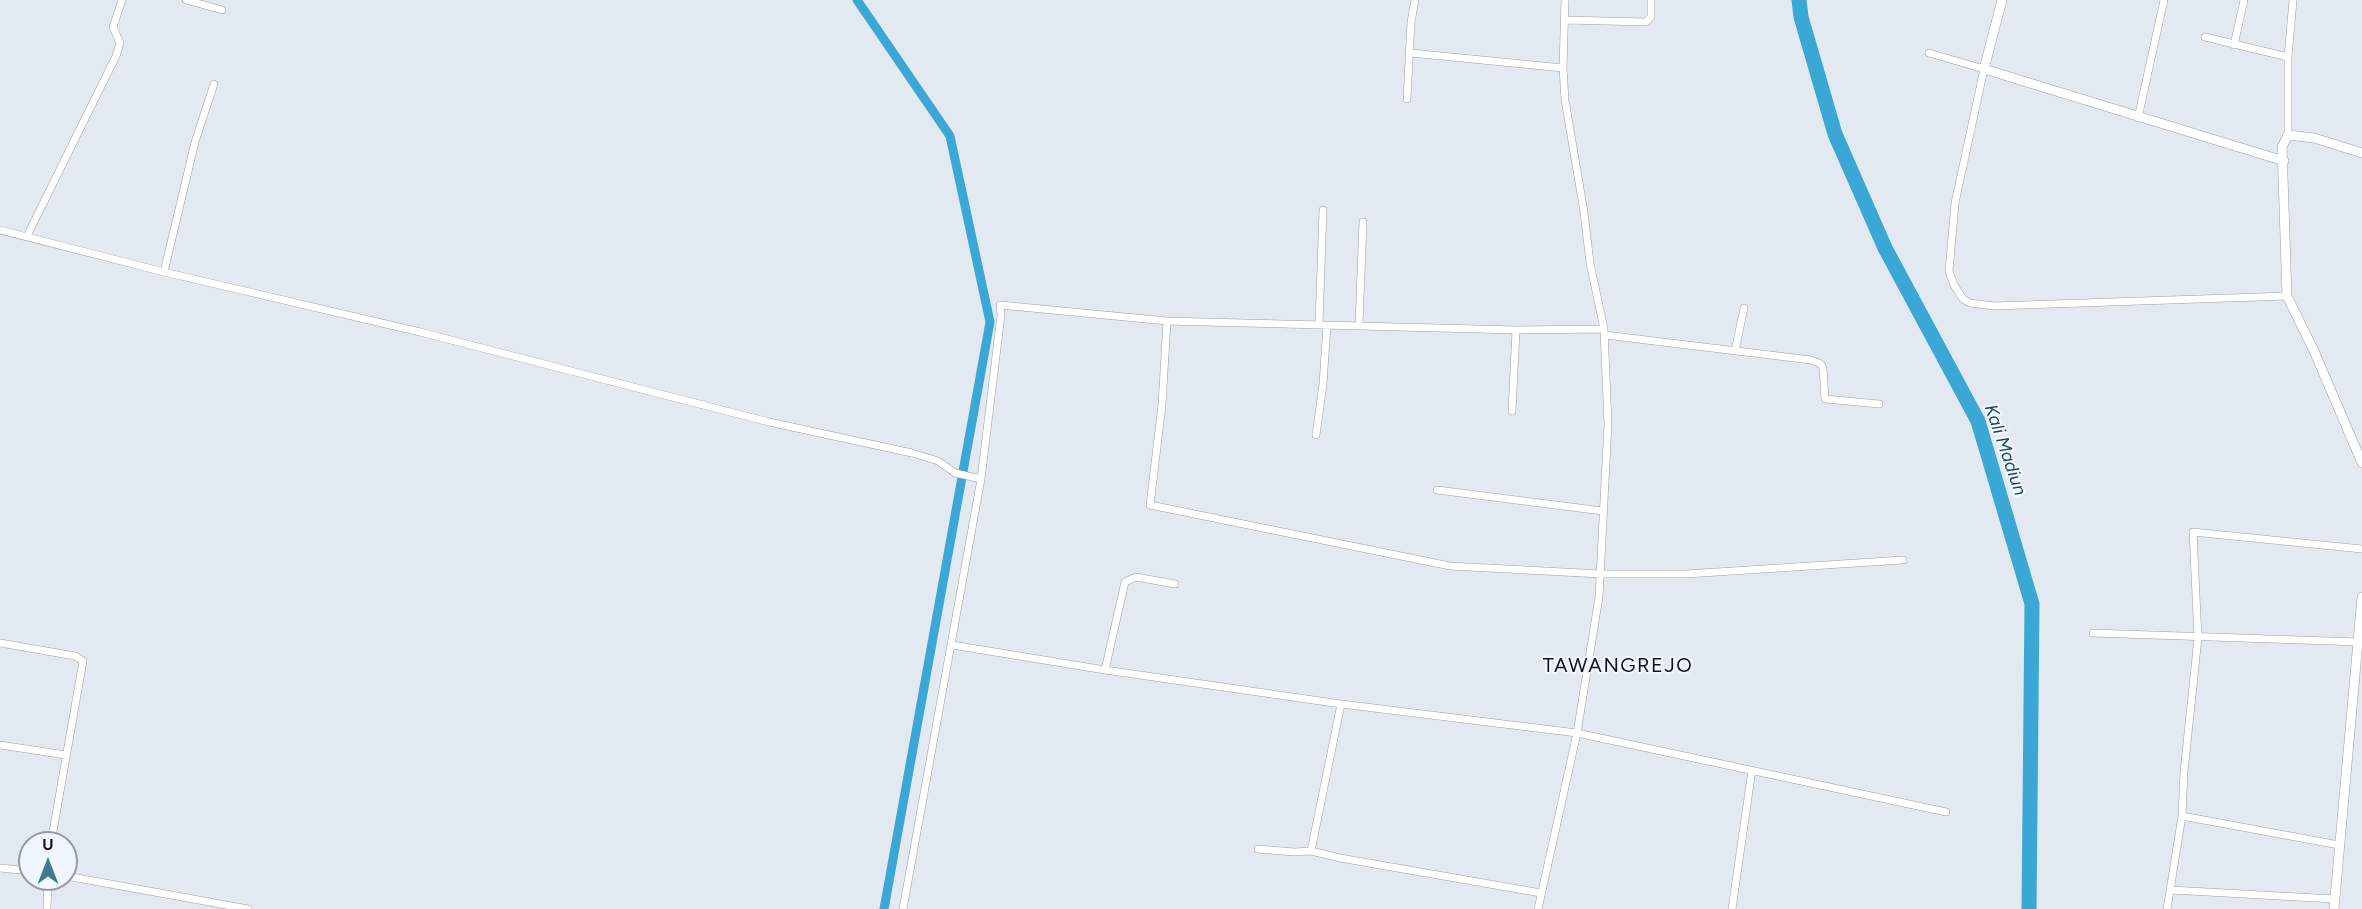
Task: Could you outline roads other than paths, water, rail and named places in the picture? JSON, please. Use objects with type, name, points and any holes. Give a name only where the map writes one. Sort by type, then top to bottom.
[{"type":"street","points":[[27,236],[116,56],[120,43],[113,27],[122,0]]},
{"type":"street","points":[[186,0],[222,10]]},
{"type":"street","points":[[1407,99],[1411,22],[1415,0]]},
{"type":"street","points":[[1538,909],[1577,733],[1601,574],[1608,424],[1604,332],[1590,263],[1584,212],[1565,100],[1563,68],[1565,0]]},
{"type":"street","points":[[1565,20],[1646,22],[1651,16],[1651,0]]},
{"type":"street","points":[[2002,0],[1984,69],[1955,203],[1949,271],[1963,299],[1970,303],[1994,306],[2287,296]]},
{"type":"street","points":[[2138,118],[2164,0]]},
{"type":"street","points":[[2234,45],[2244,0]]},
{"type":"street","points":[[2293,0],[2288,57],[2288,135],[2282,147],[2287,296],[2314,351],[2362,463]]},
{"type":"street","points":[[2205,37],[2288,57]]},
{"type":"street","points":[[1411,53],[1563,68]]},
{"type":"street","points":[[1929,53],[2284,161]]},
{"type":"street","points":[[164,272],[195,142],[214,84]]},
{"type":"street","points":[[2288,135],[2314,138],[2362,153]]},
{"type":"street","points":[[1316,435],[1323,384],[1323,210]]},
{"type":"street","points":[[1359,325],[1363,222]]},
{"type":"street","points":[[0,230],[164,272],[420,332],[769,422],[912,453],[938,461],[956,473],[978,478]]},
{"type":"street","points":[[903,909],[952,645],[978,478],[1001,315],[1000,305],[1167,321],[1604,332],[1817,362],[1823,368],[1825,399],[1879,404]]},
{"type":"street","points":[[1735,351],[1744,308]]},
{"type":"street","points":[[1167,321],[1162,405],[1150,505],[1450,566],[1601,574],[1686,574],[1903,560]]},
{"type":"street","points":[[1512,411],[1516,330]]},
{"type":"street","points":[[1437,490],[1603,511]]},
{"type":"street","points":[[2167,909],[2182,816],[2184,772],[2198,638],[2193,531],[2362,549]]},
{"type":"street","points":[[1105,670],[1125,582],[1137,577],[1175,584]]},
{"type":"street","points":[[2171,890],[2334,904],[2362,597]]},
{"type":"street","points":[[2093,633],[2359,642]]},
{"type":"street","points":[[0,643],[75,656],[83,661],[53,831]]},
{"type":"street","points":[[952,645],[1341,704],[1577,733],[1946,812]]},
{"type":"street","points":[[1311,850],[1341,704]]},
{"type":"street","points":[[0,745],[66,755]]},
{"type":"street","points":[[1732,909],[1752,770]]},
{"type":"street","points":[[2182,816],[2339,845]]},
{"type":"street","points":[[1258,849],[1294,852],[1311,850],[1340,858],[1541,893]]},
{"type":"street","points":[[0,868],[18,870]]},
{"type":"street","points":[[78,878],[248,909]]},
{"type":"street","points":[[47,909],[48,891]]},
{"type":"waterway","points":[[857,0],[950,136],[990,322],[884,909]]},
{"type":"waterway","name":"Kali Madiun","points":[[1799,0],[1801,17],[1835,134],[1885,248],[1978,421],[2032,604],[2029,909]]},
{"type":"district","name":"TAWANGREJO","points":[[1618,666]]}]
